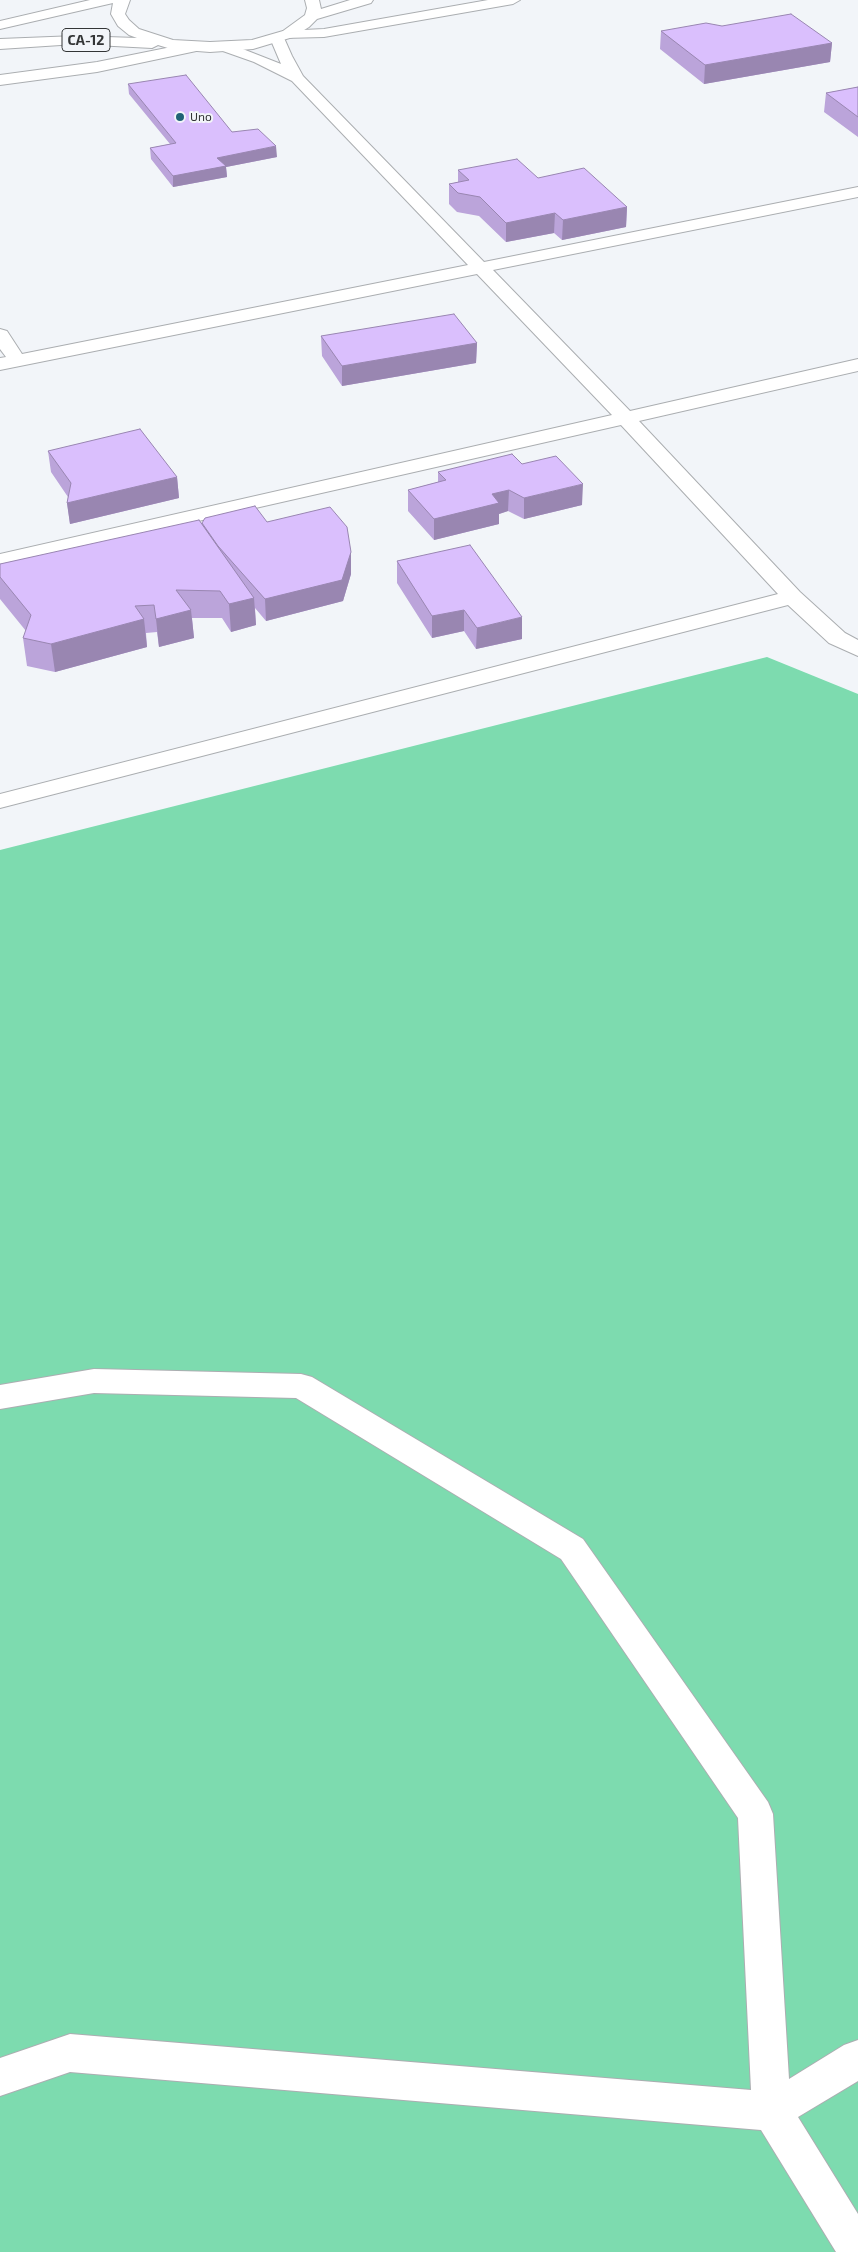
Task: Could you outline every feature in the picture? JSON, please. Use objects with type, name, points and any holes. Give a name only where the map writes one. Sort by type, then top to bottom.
[{"type":"main road","name":"CA-12","points":[[0,25],[109,0]]},
{"type":"main road","name":"CA-12","points":[[123,0],[118,14],[123,23],[134,32],[172,44]]},
{"type":"main road","points":[[312,0],[314,8],[312,16]]},
{"type":"main road","name":"CA-12","points":[[0,44],[76,40],[172,44],[196,47],[225,47],[253,44],[282,36],[304,24],[312,16],[366,0]]},
{"type":"main road","points":[[513,0],[324,33],[282,36],[284,56],[297,78],[626,418],[792,597],[837,638],[858,650]]},
{"type":"main road","points":[[0,80],[97,67],[196,47]]},
{"type":"main road","points":[[225,47],[259,59],[297,78]]},
{"type":"main road","points":[[0,335],[8,362],[858,192]]},
{"type":"main road","points":[[0,560],[858,365]]},
{"type":"main road","points":[[0,801],[792,597]]},
{"type":"main road","points":[[0,1397],[94,1381],[301,1386],[572,1549],[755,1814],[772,2111],[858,2251]]},
{"type":"main road","points":[[0,2077],[70,2053],[772,2111],[858,2059]]},
{"type":"green space","points":[[767,657],[858,694],[858,2252],[0,2252],[0,850]]},
{"type":"building","points":[[791,14],[832,43],[705,65],[661,31],[706,23],[722,26]]},
{"type":"building","name":"Uno","points":[[186,75],[232,132],[258,129],[276,146],[217,158],[226,166],[173,176],[150,148],[176,143],[128,84]]},
{"type":"building","points":[[858,87],[858,117],[826,93]]},
{"type":"building","points":[[517,159],[538,178],[584,168],[627,207],[563,220],[555,213],[506,223],[480,197],[458,193],[449,184],[469,180],[458,170]]},
{"type":"building","points":[[454,314],[477,343],[342,366],[321,336]]},
{"type":"building","points":[[140,429],[177,477],[67,503],[71,483],[48,451]]},
{"type":"building","points":[[512,454],[522,464],[556,456],[583,484],[524,498],[509,490],[492,494],[499,503],[434,519],[408,490],[446,480],[438,472]]},
{"type":"building","points":[[255,506],[267,522],[330,507],[347,527],[351,552],[342,580],[265,599],[218,546],[202,523],[205,518]]},
{"type":"building","points":[[199,520],[254,598],[229,604],[220,591],[176,590],[191,610],[156,619],[154,605],[135,606],[144,619],[51,644],[23,638],[31,615],[0,577],[0,564]]},
{"type":"building","points":[[470,545],[522,617],[477,628],[464,610],[432,616],[397,561]]},
{"type":"place","name":"Uno","points":[[180,117]]}]
